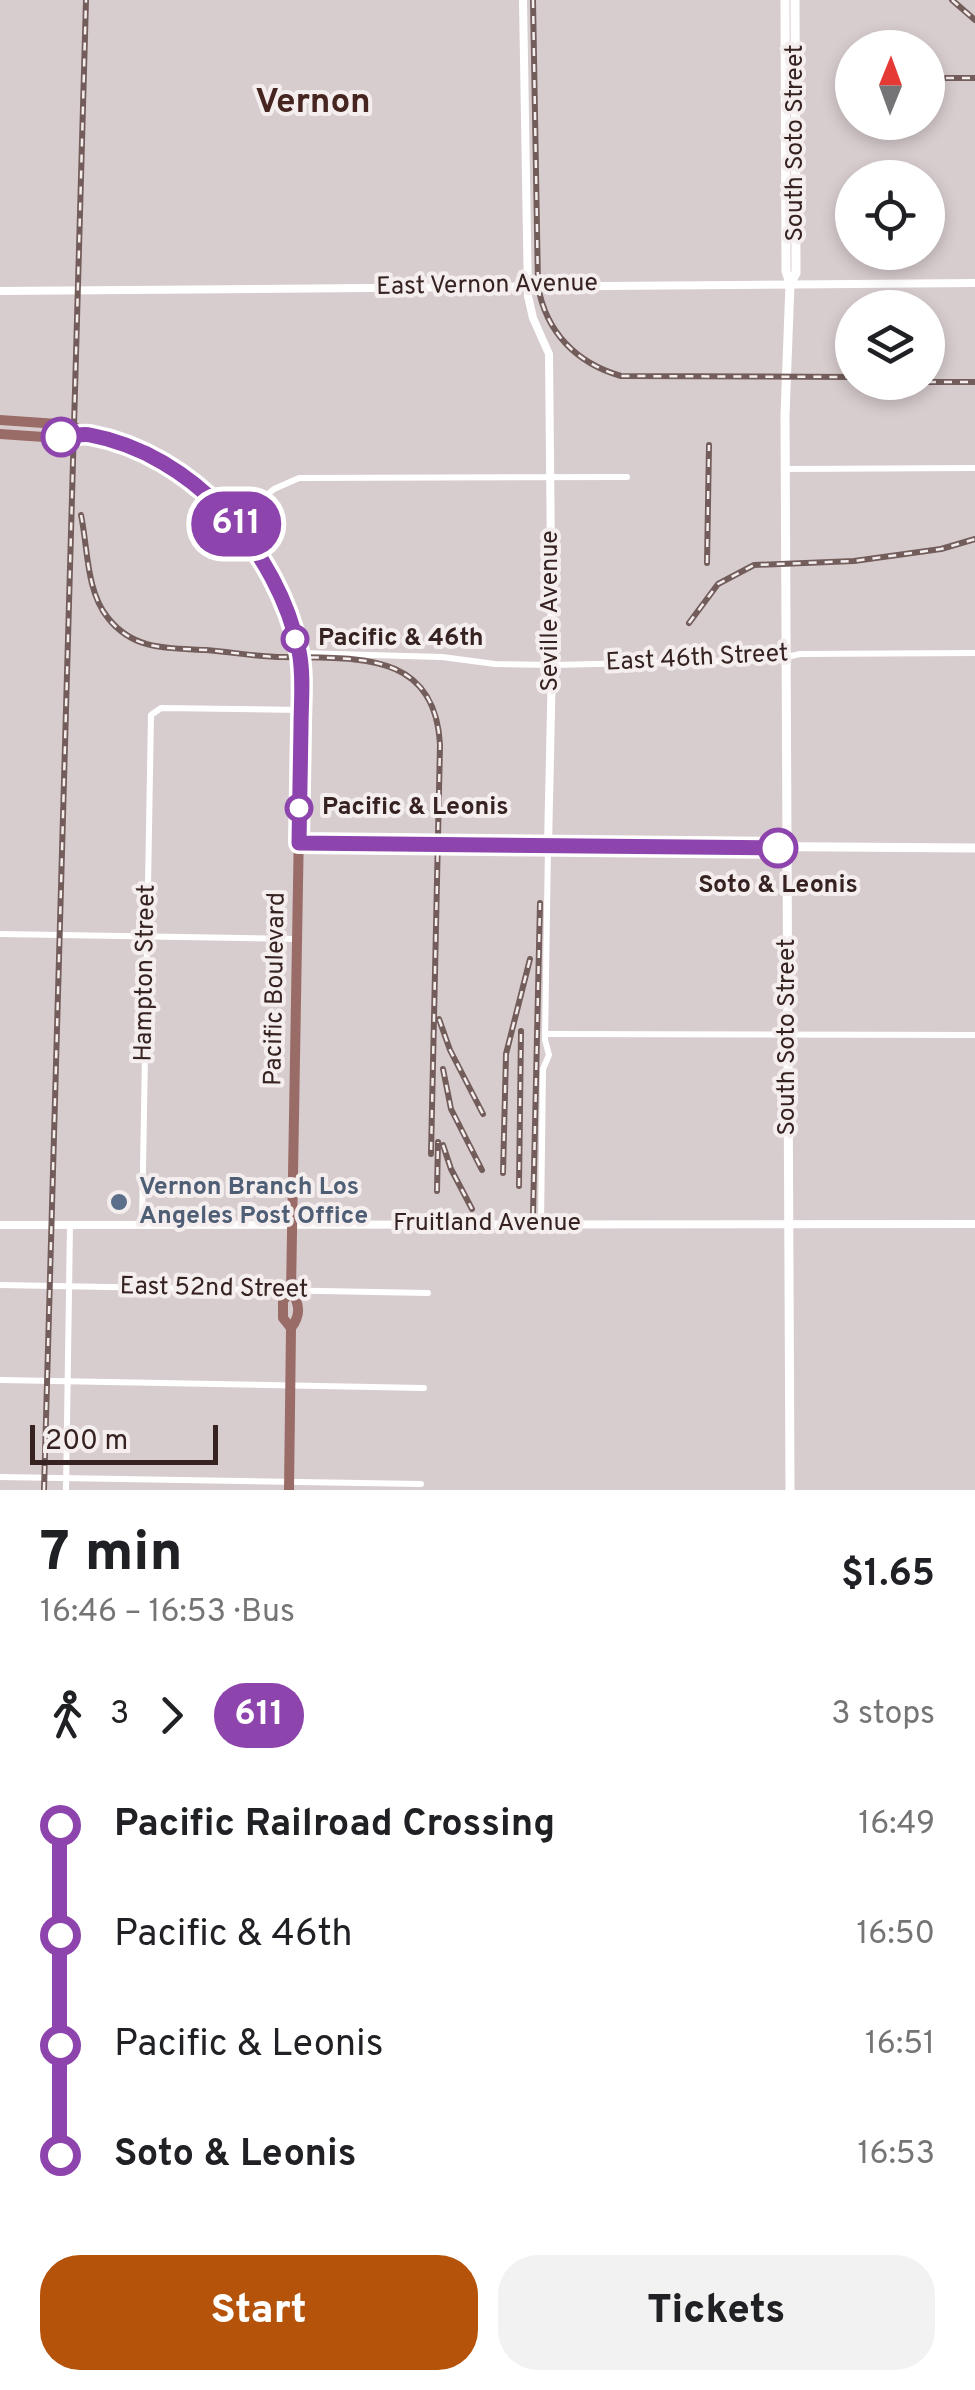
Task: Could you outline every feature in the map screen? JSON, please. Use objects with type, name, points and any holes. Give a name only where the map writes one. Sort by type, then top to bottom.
[{"type":"main road","name":"South Soto Street","points":[[785,0],[791,142]]},
{"type":"main road","name":"South Soto Street","points":[[790,1490],[786,469],[790,284],[786,271],[795,0]]},
{"type":"main road","name":"Pacific Boulevard","points":[[0,420],[72,424],[85,434],[160,462],[188,480],[234,522],[277,587],[299,653],[291,1290],[298,1301],[298,1318],[290,1328],[289,1486]]},
{"type":"main road","name":"Pacific Boulevard","points":[[0,434],[73,438],[85,434]]},
{"type":"main road","points":[[299,843],[975,848]]},
{"type":"street","name":"Seville Avenue","points":[[523,0],[528,286],[531,311],[550,354],[552,665],[544,1034],[549,1055],[543,1070],[541,1224]]},
{"type":"street","name":"East Vernon Avenue","points":[[0,291],[975,283]]},
{"type":"street","points":[[786,469],[975,468]]},
{"type":"street","points":[[234,522],[274,489],[300,478],[627,477]]},
{"type":"street","name":"East 46th Street","points":[[299,653],[442,656],[495,664],[552,665],[690,662],[800,654],[975,653]]},
{"type":"street","name":"Hampton Street","points":[[142,1225],[153,711],[301,710]]},
{"type":"street","points":[[0,934],[297,939]]},
{"type":"street","points":[[544,1034],[975,1035]]},
{"type":"street","name":"Fruitland Avenue","points":[[0,1225],[975,1224]]},
{"type":"street","points":[[66,1490],[70,1225]]},
{"type":"street","name":"East 52nd Street","points":[[0,1285],[428,1293]]},
{"type":"street","points":[[0,1380],[424,1388]]},
{"type":"street","points":[[0,1477],[289,1486],[421,1484]]},
{"type":"shaded area","points":[[0,0],[975,0],[975,1490],[0,1490]]},
{"type":"railway","points":[[44,1490],[86,0]]},
{"type":"railway","points":[[533,0],[538,286],[556,331],[577,354],[621,376],[835,377]]},
{"type":"railway","points":[[952,0],[975,20]]},
{"type":"railway","points":[[946,78],[975,78]]},
{"type":"railway","points":[[945,382],[975,382]]},
{"type":"railway","points":[[707,563],[709,445]]},
{"type":"railway","points":[[81,515],[95,595],[108,618],[129,637],[166,648],[363,660],[407,675],[423,691],[435,714],[440,745],[431,1154]]},
{"type":"railway","points":[[689,623],[718,584],[754,565],[854,561],[941,549],[975,539]]},
{"type":"railway","points":[[533,1214],[540,903]]},
{"type":"railway","points":[[503,1173],[506,1054],[530,959]]},
{"type":"railway","points":[[439,1019],[450,1050],[483,1114]]},
{"type":"railway","points":[[519,1186],[521,1031]]},
{"type":"railway","points":[[443,1069],[451,1109],[482,1170]]},
{"type":"railway","points":[[437,1191],[438,1142]]},
{"type":"railway","points":[[443,1145],[472,1209]]},
{"type":"bus line","name":"611","points":[[61,437],[85,434],[123,445],[188,480],[234,522],[277,587],[300,658],[299,843],[778,848]]},
{"type":"place","name":"Pacific & 46th","points":[[295,639]]},
{"type":"place","name":"Pacific & Leonis","points":[[299,808]]},
{"type":"place","name":"Soto & Leonis","points":[[778,848]]},
{"type":"place","name":"Vernon Branch Los Angeles Post Office","points":[[119,1202]]},
{"type":"district","name":"Vernon","points":[[313,103]]}]
